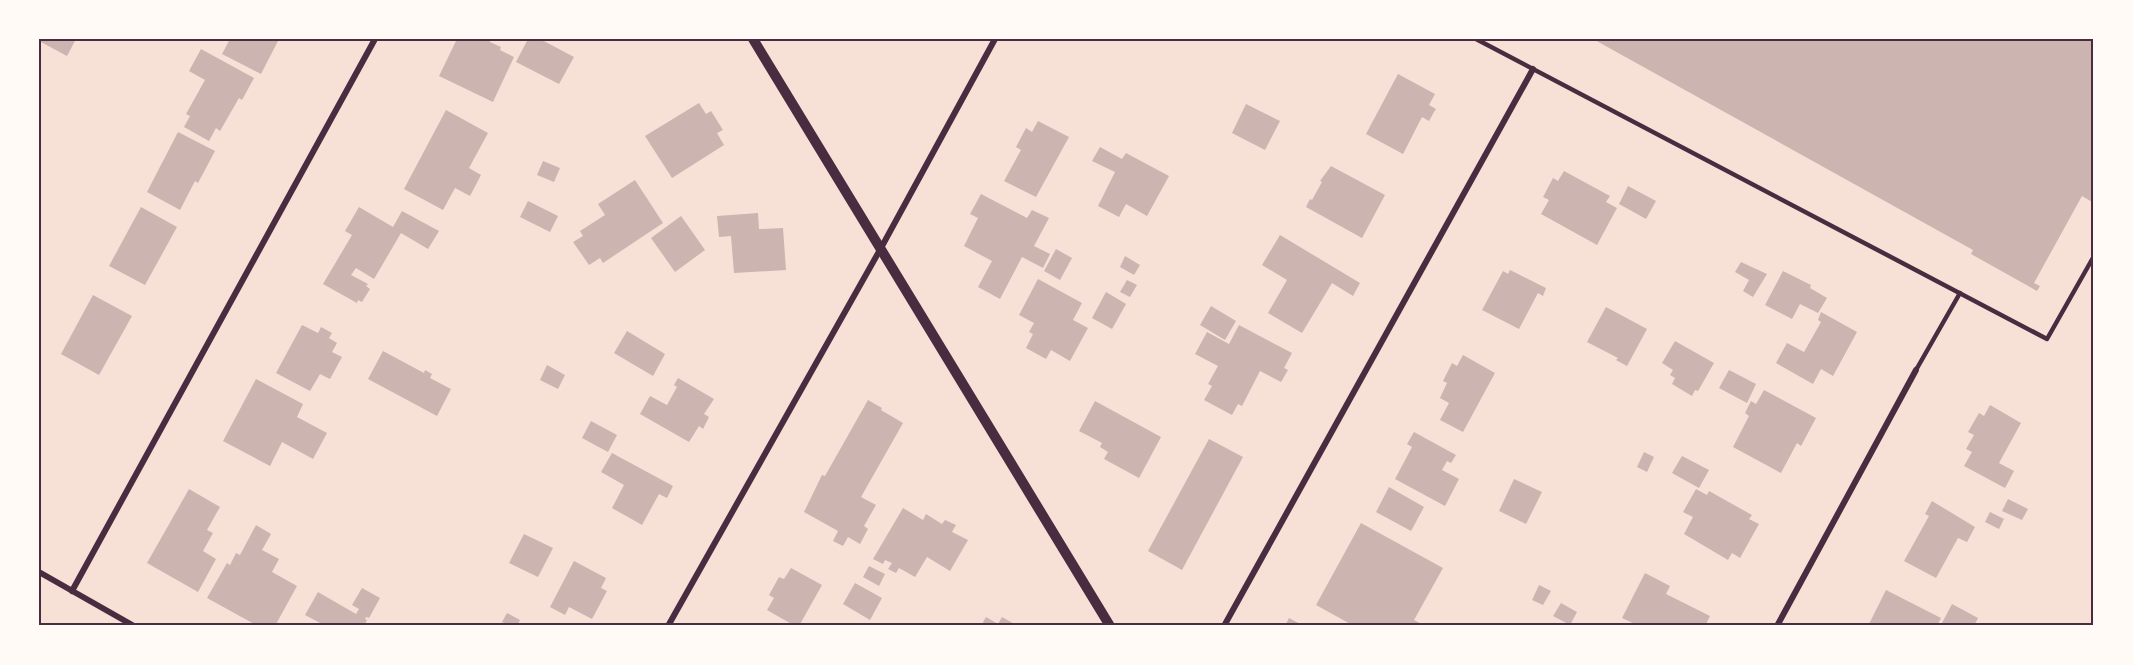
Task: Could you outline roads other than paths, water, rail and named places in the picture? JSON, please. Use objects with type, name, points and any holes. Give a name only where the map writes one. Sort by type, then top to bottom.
[{"type":"street","points":[[72,591],[375,39]]},
{"type":"street","points":[[753,39],[1110,626]]},
{"type":"street","points":[[668,626],[881,248],[995,39]]},
{"type":"street","points":[[1224,626],[1533,69]]},
{"type":"street","points":[[1777,626],[1916,370]]},
{"type":"street","points":[[39,572],[134,626]]},
{"type":"lane","points":[[1476,39],[2047,339],[2094,256]]},
{"type":"lane","points":[[1916,370],[1960,293]]}]
